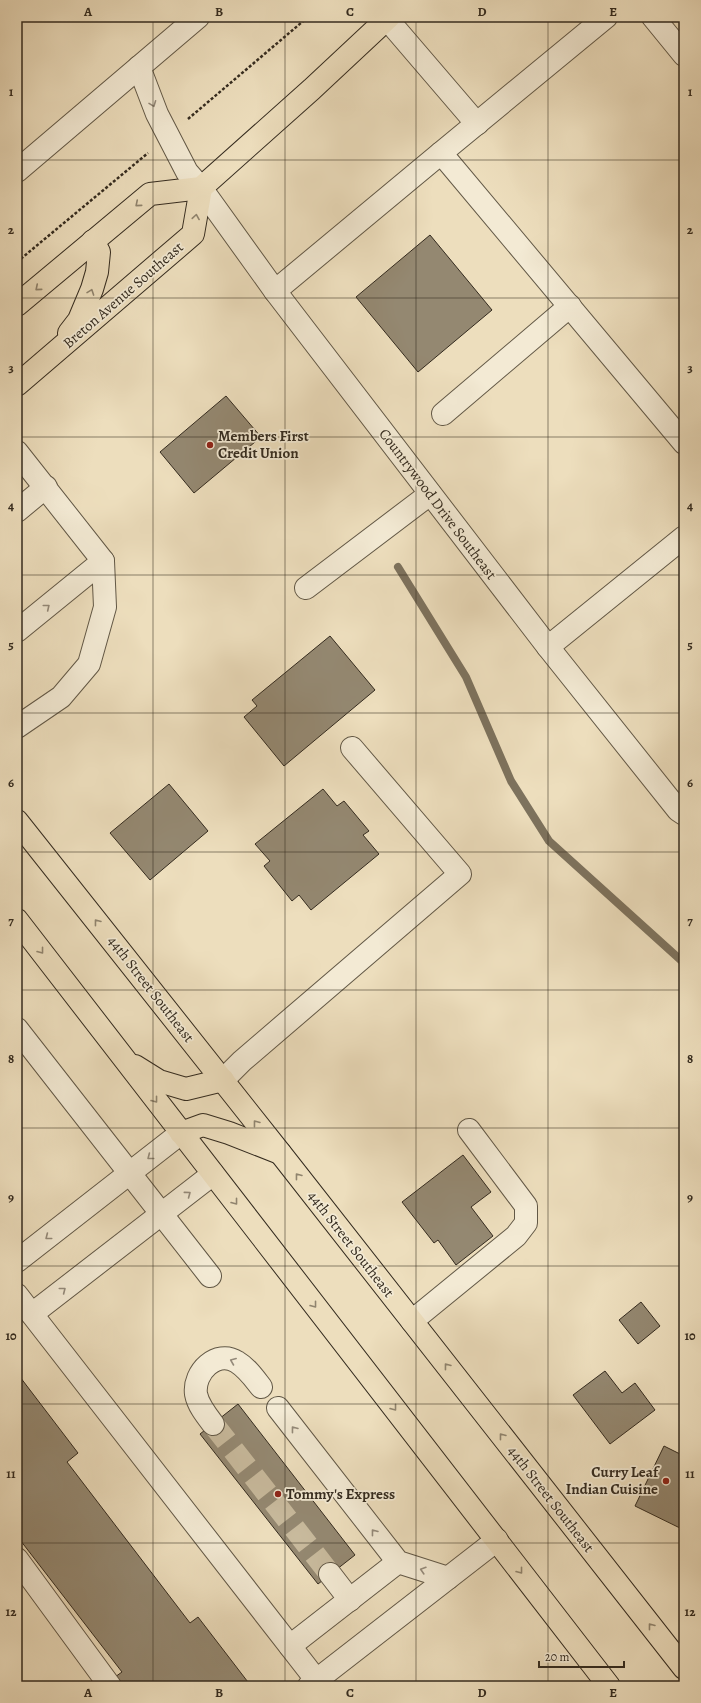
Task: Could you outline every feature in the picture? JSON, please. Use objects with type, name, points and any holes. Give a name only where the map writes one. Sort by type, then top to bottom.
[{"type":"main road","points":[[17,305],[150,194],[201,188],[312,89],[388,18]]},
{"type":"main road","name":"Breton Avenue Southeast","points":[[17,385],[193,234],[201,188]]},
{"type":"main road","points":[[48,359],[80,320],[92,289],[97,272],[99,252],[93,241]]},
{"type":"main road","name":"44th Street Southeast","points":[[17,821],[412,1321],[681,1658]]},
{"type":"main road","points":[[17,920],[609,1686]]},
{"type":"main road","points":[[123,1058],[159,1081],[186,1089],[223,1080]]},
{"type":"main road","points":[[181,1133],[203,1125],[229,1133],[281,1154]]},
{"type":"street","points":[[17,171],[198,17]]},
{"type":"street","points":[[275,291],[606,17]]},
{"type":"street","points":[[653,17],[684,55]]},
{"type":"street","points":[[388,18],[477,124]]},
{"type":"street","name":"Countrywood Drive Southeast","points":[[139,67],[163,125],[187,172],[201,188],[275,291],[548,647],[678,810],[684,814]]},
{"type":"street","points":[[441,154],[684,443]]},
{"type":"street","points":[[443,414],[570,306]]},
{"type":"street","points":[[17,452],[103,561],[104,607],[89,664],[61,697],[17,727]]},
{"type":"street","points":[[17,512],[46,487]]},
{"type":"street","points":[[306,588],[430,494]]},
{"type":"street","points":[[548,647],[684,537]]},
{"type":"street","points":[[17,631],[103,561]]},
{"type":"street","points":[[223,1080],[242,1061],[460,874],[352,748]]},
{"type":"street","points":[[17,1029],[210,1276]]},
{"type":"street","points":[[412,1321],[516,1236],[526,1223],[526,1206],[469,1130]]},
{"type":"street","points":[[17,1261],[181,1133]]},
{"type":"street","points":[[32,1314],[213,1174]]},
{"type":"street","points":[[17,1295],[290,1646],[315,1684],[497,1540]]},
{"type":"street","points":[[213,1424],[201,1408],[196,1395],[196,1384],[200,1373],[212,1362],[224,1357],[237,1362],[250,1373],[260,1387]]},
{"type":"street","points":[[278,1408],[398,1562],[448,1578]]},
{"type":"street","points":[[17,1559],[110,1686]]},
{"type":"street","points":[[290,1646],[398,1562]]},
{"type":"street","points":[[330,1574],[350,1600]]},
{"type":"building","points":[[430,235],[492,310],[418,372],[356,297]]},
{"type":"building","name":"Members First Credit Union","points":[[226,396],[261,437],[194,493],[160,452]]},
{"type":"building","points":[[330,636],[375,690],[284,766],[244,717],[257,706],[252,700]]},
{"type":"building","points":[[169,784],[208,831],[150,880],[110,833]]},
{"type":"building","points":[[323,789],[337,806],[344,801],[369,831],[363,835],[379,854],[311,910],[299,895],[292,901],[264,866],[270,861],[255,844]]},
{"type":"building","points":[[463,1155],[491,1192],[471,1207],[493,1236],[456,1265],[438,1240],[434,1243],[402,1202]]},
{"type":"building","points":[[641,1302],[660,1326],[638,1344],[619,1320]]},
{"type":"building","points":[[605,1371],[622,1393],[635,1383],[655,1410],[610,1444],[573,1395]]},
{"type":"building","points":[[17,1373],[78,1453],[67,1462],[190,1623],[198,1617],[251,1686],[122,1686],[115,1677],[122,1672],[17,1536]]},
{"type":"building","name":"Tommy's Express","points":[[238,1404],[355,1555],[318,1584],[200,1434]]},
{"type":"building","name":"Curry Leaf Indian Cuisine","points":[[664,1446],[684,1456],[684,1530],[635,1506]]},
{"type":"waterway","points":[[398,567],[466,677],[511,781],[549,841],[684,963]]},
{"type":"tunnel","points":[[213,1424],[330,1574]]},
{"type":"place","name":"Members First Credit Union","points":[[210,445]]},
{"type":"place","name":"Curry Leaf Indian Cuisine","points":[[666,1481]]},
{"type":"place","name":"Tommy's Express","points":[[278,1494]]}]
